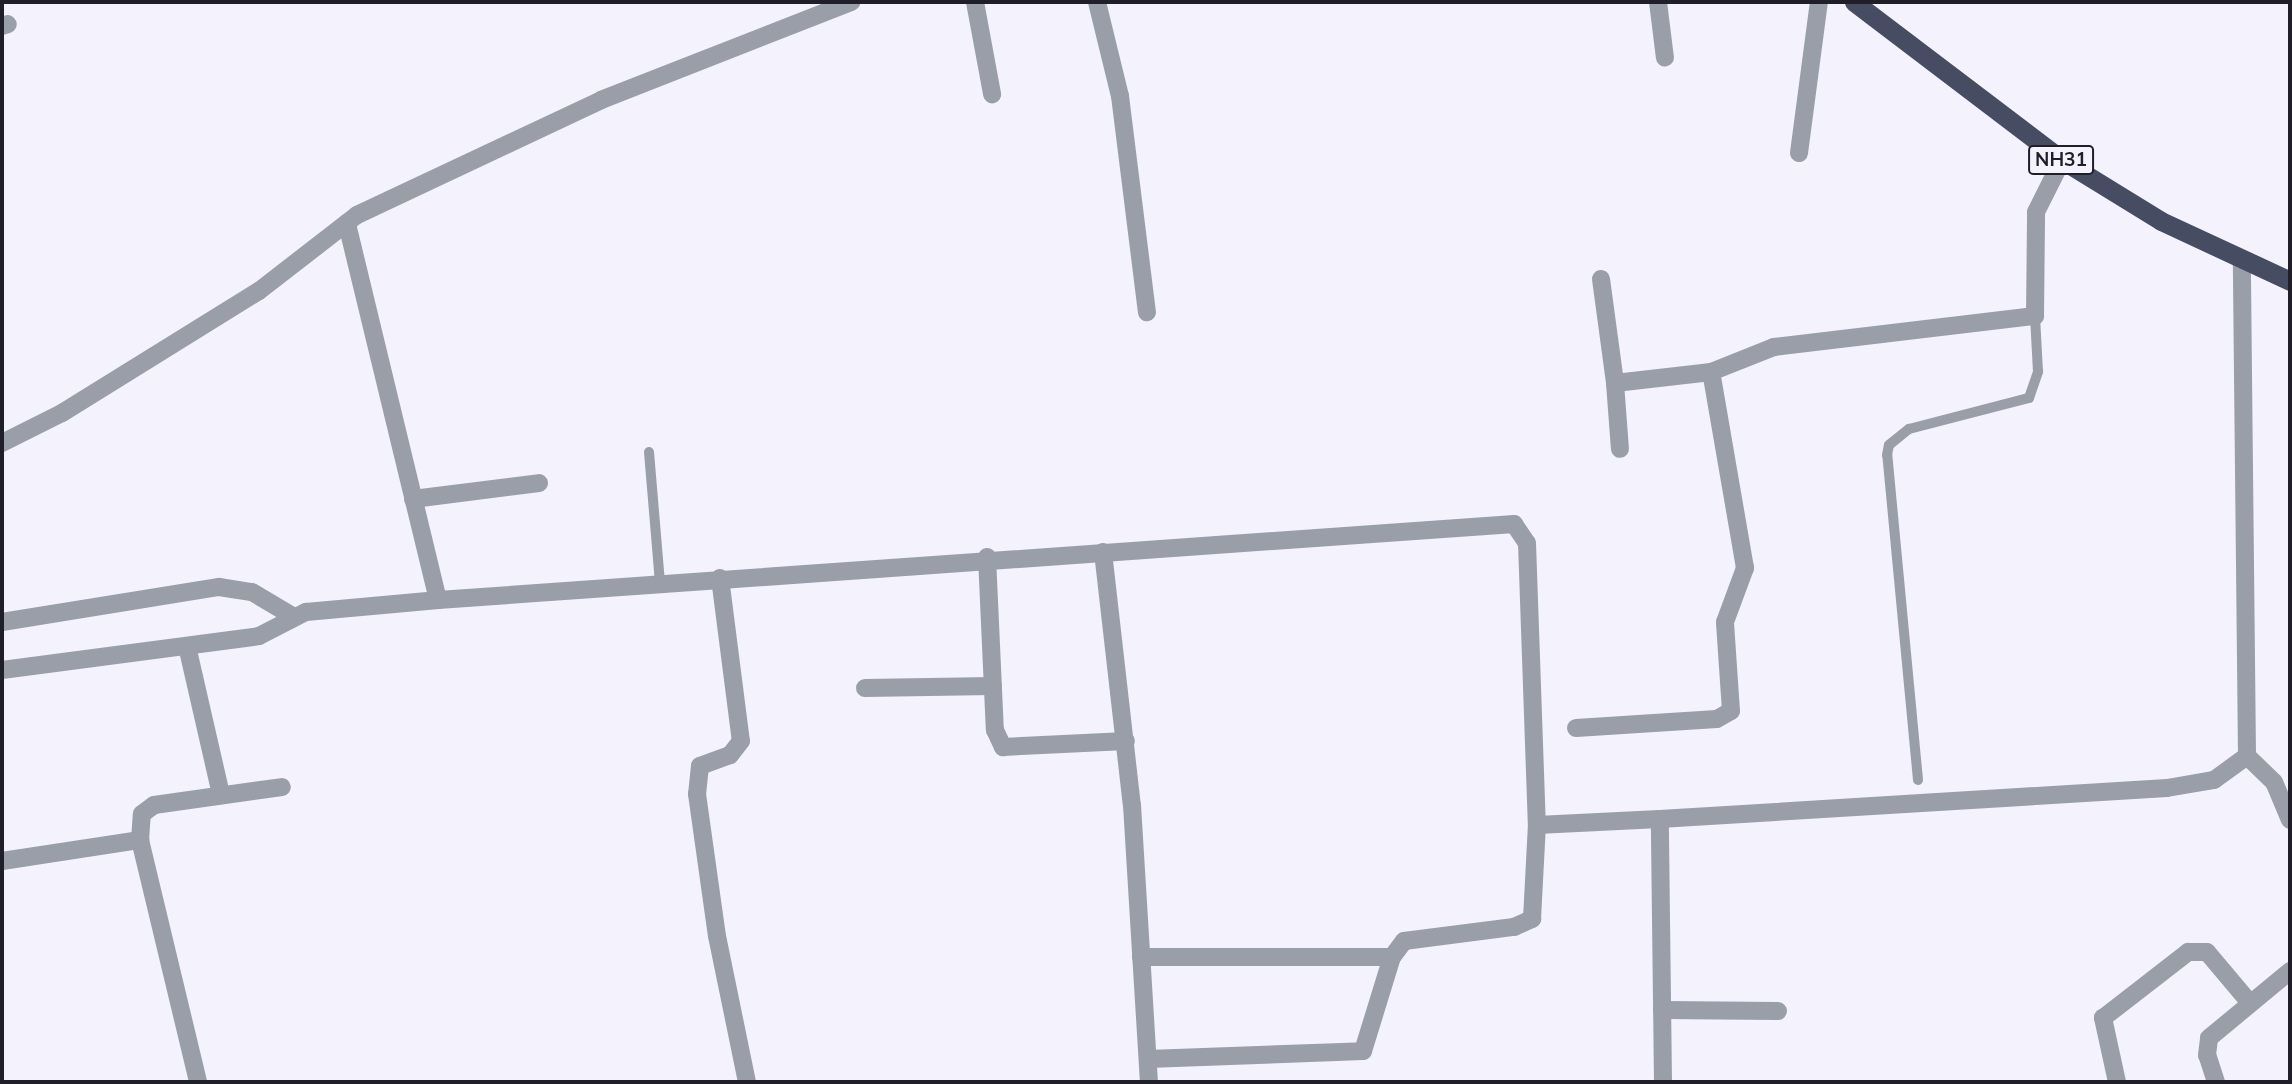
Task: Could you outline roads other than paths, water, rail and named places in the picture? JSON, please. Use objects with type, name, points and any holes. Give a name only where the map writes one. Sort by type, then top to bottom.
[{"type":"highway","name":"NH31","points":[[1854,2],[2062,160],[2161,221],[2242,261],[2290,281]]},
{"type":"street","points":[[2,443],[62,413],[259,291],[348,223],[601,100],[851,2]]},
{"type":"street","points":[[975,2],[992,93]]},
{"type":"street","points":[[1097,2],[1120,96],[1147,312]]},
{"type":"street","points":[[1658,2],[1665,58]]},
{"type":"street","points":[[1798,153],[1819,2]]},
{"type":"street","points":[[1615,383],[1711,372],[1774,347],[2035,316],[2036,212],[2062,160]]},
{"type":"street","points":[[348,223],[438,600]]},
{"type":"street","points":[[2242,261],[2247,756],[2274,782],[2290,820]]},
{"type":"street","points":[[1601,279],[1615,383],[1620,449]]},
{"type":"street","points":[[1576,728],[1717,719],[1731,711],[1725,622],[1745,568],[1711,372]]},
{"type":"street","points":[[413,499],[539,483]]},
{"type":"street","points":[[2,670],[272,633],[294,617],[438,600],[987,557],[1514,524],[1527,543],[1537,825],[1532,919],[1514,927],[1413,938],[1392,957],[1368,1045],[1355,1055],[1147,1059]]},
{"type":"street","points":[[1102,551],[1126,741],[1149,1082]]},
{"type":"street","points":[[987,557],[995,730],[1003,747],[1126,741]]},
{"type":"street","points":[[720,578],[741,741],[730,755],[700,766],[697,794],[717,936],[747,1082]]},
{"type":"street","points":[[2,622],[219,587],[252,592],[294,617]]},
{"type":"street","points":[[187,646],[221,795]]},
{"type":"street","points":[[866,688],[993,686]]},
{"type":"street","points":[[1537,825],[2166,788],[2214,780],[2247,756]]},
{"type":"street","points":[[198,1082],[140,840],[147,808],[282,787]]},
{"type":"street","points":[[1660,819],[1663,1082]]},
{"type":"street","points":[[2,861],[140,840]]},
{"type":"street","points":[[2117,1082],[2103,1018],[2188,952],[2207,952],[2250,1003]]},
{"type":"street","points":[[1141,957],[1392,957]]},
{"type":"street","points":[[2216,1082],[2206,1045],[2216,1030],[2290,971]]},
{"type":"street","points":[[1662,1010],[1778,1011]]},
{"type":"lane","points":[[1919,780],[1887,455],[1889,445],[1909,429],[2029,398],[2038,372],[2035,316]]},
{"type":"lane","points":[[649,452],[660,583]]}]
